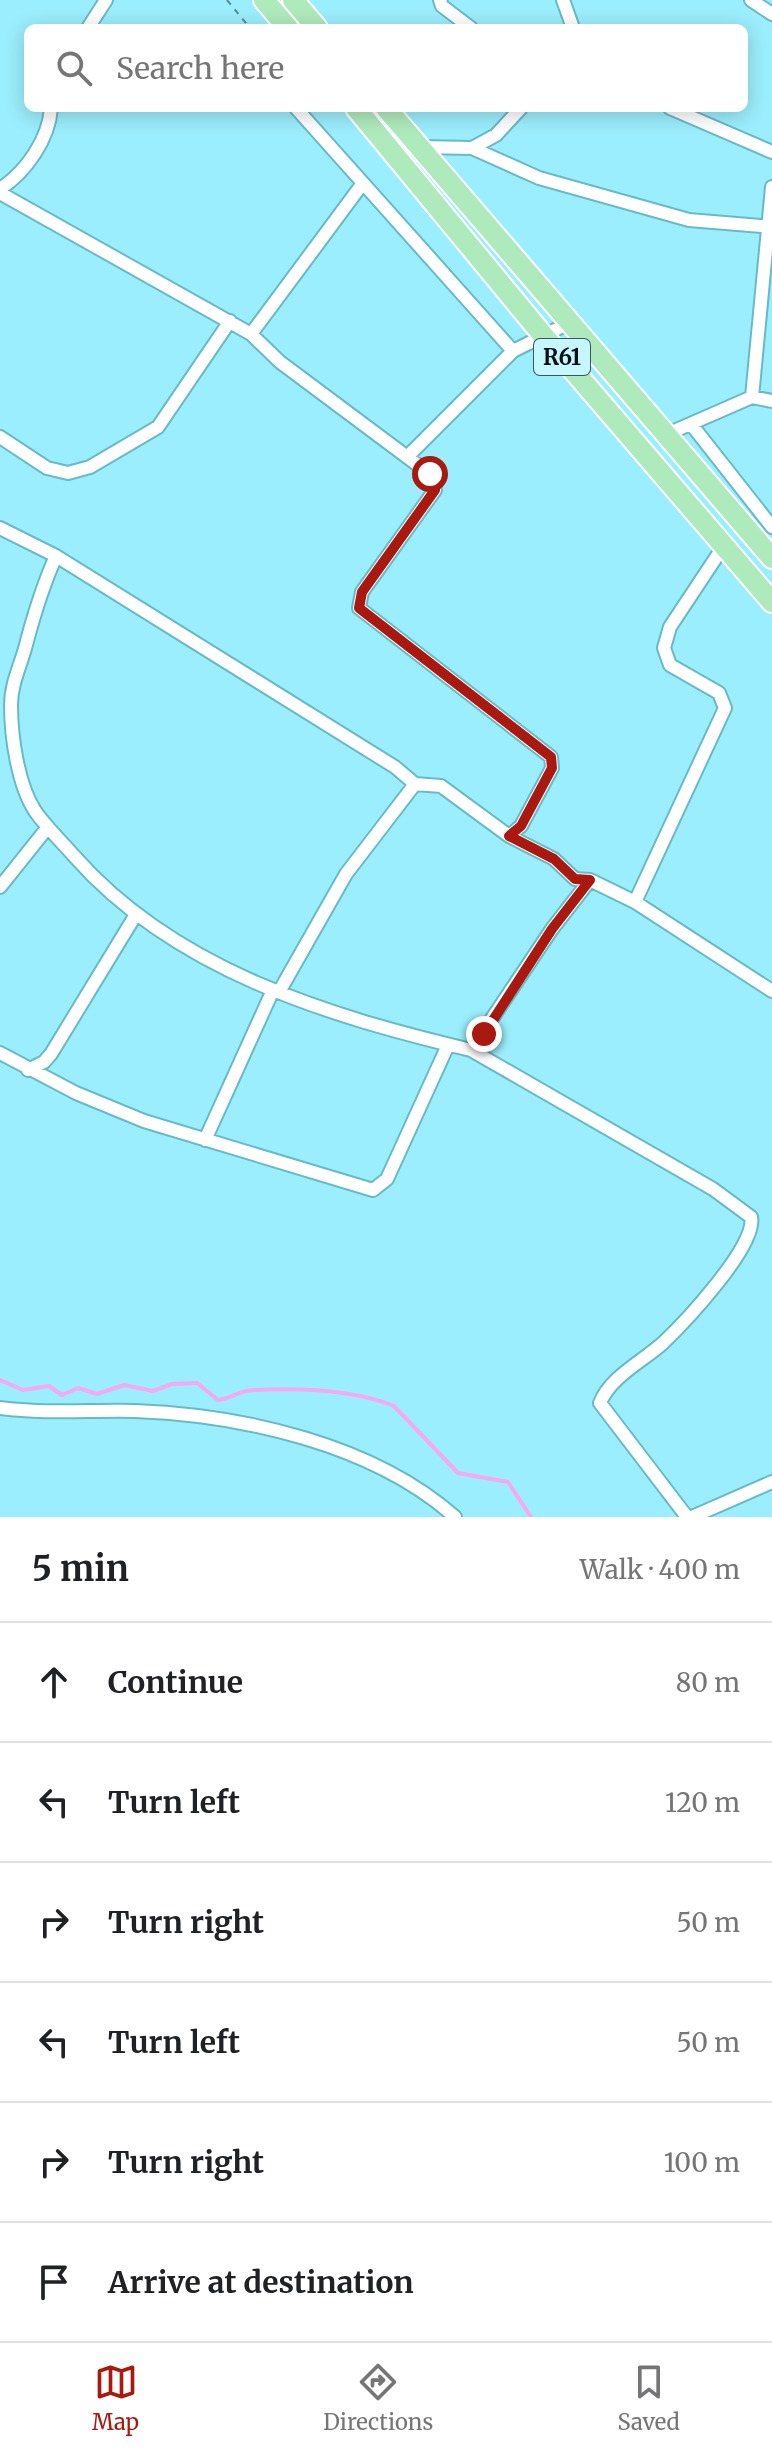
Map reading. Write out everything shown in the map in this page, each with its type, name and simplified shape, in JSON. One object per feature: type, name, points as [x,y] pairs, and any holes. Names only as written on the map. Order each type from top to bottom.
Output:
[{"type":"main road","points":[[264,0],[285,24]]},
{"type":"main road","points":[[293,0],[314,24]]},
{"type":"main road","name":"R61","points":[[359,112],[542,334],[772,602]]},
{"type":"main road","name":"R61","points":[[389,112],[772,558]]},
{"type":"street","points":[[91,24],[106,0]]},
{"type":"street","points":[[440,0],[442,6],[466,24]]},
{"type":"street","points":[[563,0],[572,24]]},
{"type":"street","points":[[751,0],[772,14]]},
{"type":"street","points":[[51,112],[39,145],[24,168],[0,191],[251,334],[280,362],[434,477],[435,490],[362,592],[359,608],[551,757],[553,762],[546,780],[521,826],[509,836]]},
{"type":"street","points":[[300,112],[513,351]]},
{"type":"street","points":[[472,148],[496,135],[517,112]]},
{"type":"street","points":[[679,112],[772,152]]},
{"type":"street","points":[[420,147],[472,148],[539,178],[689,220],[770,227]]},
{"type":"street","points":[[251,334],[363,183]]},
{"type":"street","points":[[752,397],[766,318],[772,187]]},
{"type":"street","points":[[0,437],[47,468],[68,473],[90,467],[158,427],[230,321]]},
{"type":"street","points":[[407,457],[513,351],[571,322]]},
{"type":"street","points":[[665,435],[752,397],[772,401]]},
{"type":"street","points":[[691,424],[772,527]]},
{"type":"street","points":[[0,528],[56,556],[395,767],[415,784],[441,786],[509,836],[554,859],[575,879],[590,880],[635,902],[772,991]]},
{"type":"street","points":[[635,902],[725,708],[719,693],[670,665],[664,648],[670,627],[723,547]]},
{"type":"street","points":[[56,556],[33,611],[11,707],[25,789],[48,827],[117,902],[181,947],[276,991],[471,1050],[713,1189],[751,1217],[748,1234],[705,1297],[663,1342],[609,1388],[600,1403],[689,1517],[772,1482]]},
{"type":"street","points":[[205,1140],[276,991],[346,874],[415,784]]},
{"type":"street","points":[[0,887],[48,827]]},
{"type":"street","points":[[471,1050],[552,929],[590,880]]},
{"type":"street","points":[[28,1070],[44,1062],[51,1054],[135,916]]},
{"type":"street","points":[[0,1053],[28,1070],[144,1121],[353,1186],[380,1188],[387,1179],[448,1045]]},
{"type":"street","points":[[0,1408],[31,1412],[136,1411],[281,1431],[360,1457],[455,1517]]},
{"type":"path","points":[[227,0],[247,24]]},
{"type":"waterway","points":[[0,1380],[23,1390],[49,1386],[62,1395],[78,1388],[97,1394],[124,1385],[153,1391],[172,1384],[197,1383],[218,1400],[249,1390],[288,1389],[342,1393],[378,1400],[394,1406],[458,1473],[508,1482],[531,1517]]},
{"type":"route","points":[[430,474],[436,482],[435,490],[362,592],[359,608],[551,757],[552,768],[521,826],[509,836],[554,859],[575,879],[590,880],[552,929],[484,1034]]}]
